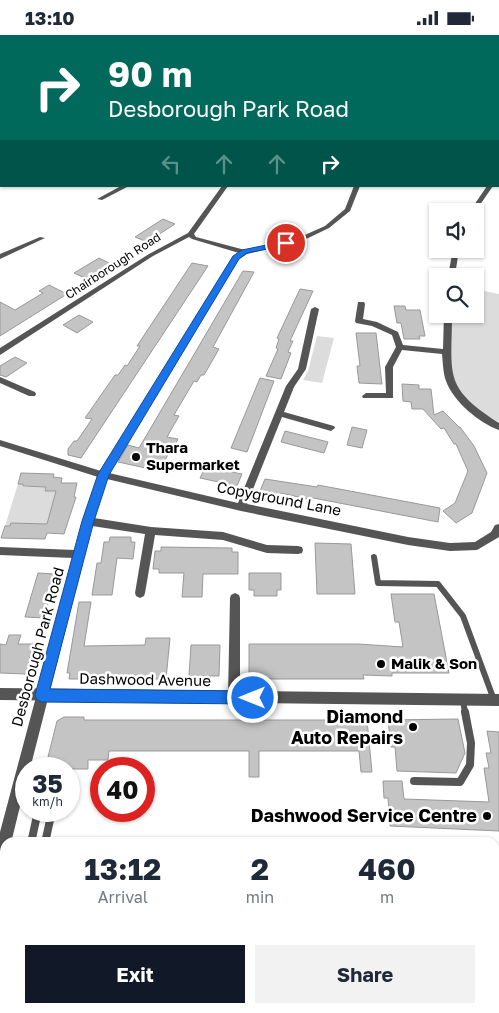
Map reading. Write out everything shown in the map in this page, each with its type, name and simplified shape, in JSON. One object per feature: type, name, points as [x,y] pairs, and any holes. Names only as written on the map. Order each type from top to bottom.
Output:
[{"type":"street","points":[[100,199],[124,187]]},
{"type":"street","name":"Chairborough Road","points":[[0,352],[151,255],[190,233],[195,229],[224,187]]},
{"type":"street","points":[[190,233],[194,238],[245,251],[300,240],[327,227],[348,210],[357,187]]},
{"type":"street","points":[[478,203],[489,187]]},
{"type":"street","points":[[0,257],[42,238]]},
{"type":"street","name":"Desborough Park Road","points":[[29,757],[42,695],[88,521],[104,474],[236,258],[245,251]]},
{"type":"street","points":[[361,304],[359,321],[374,324],[395,335],[400,347]]},
{"type":"street","points":[[241,507],[290,386],[302,369],[315,309]]},
{"type":"street","points":[[448,323],[446,351],[450,385],[459,400],[476,414],[499,427]]},
{"type":"street","points":[[400,347],[446,351]]},
{"type":"street","points":[[366,396],[390,396],[389,367],[400,347]]},
{"type":"street","points":[[0,380],[32,394]]},
{"type":"street","points":[[280,414],[330,428]]},
{"type":"street","name":"Copyground Lane","points":[[0,443],[116,479],[408,541],[450,547],[477,546],[498,533]]},
{"type":"street","points":[[88,521],[151,531],[223,537],[267,549],[298,550]]},
{"type":"street","points":[[140,593],[151,531]]},
{"type":"street","points":[[0,551],[80,554]]},
{"type":"street","points":[[234,697],[235,598]]},
{"type":"street","name":"Dashwood Avenue","points":[[0,693],[497,700]]},
{"type":"street","name":"Desborough Park Road","points":[[7,837],[15,811]]},
{"type":"lane","points":[[374,557],[378,583],[438,584],[463,616],[497,700]]},
{"type":"lane","points":[[414,781],[460,782],[470,765],[471,743],[463,700]]},
{"type":"lane","points":[[32,837],[36,822]]},
{"type":"lane","points":[[46,837],[50,822]]},
{"type":"shaded area","points":[[484,291],[499,294],[499,422],[485,415],[461,395],[451,375],[448,323],[484,323]]},
{"type":"shaded area","points":[[317,336],[334,338],[322,383],[303,380],[308,371]]},
{"type":"shaded area","points":[[32,483],[35,487],[47,485],[46,491],[60,491],[51,524],[5,526],[18,484],[23,484],[23,487],[31,487]]},
{"type":"building","points":[[163,219],[175,224],[147,242],[135,237]]},
{"type":"building","points":[[99,258],[111,264],[87,279],[74,273]]},
{"type":"building","points":[[192,263],[208,266],[81,458],[68,455],[68,449],[74,441],[77,441],[92,419],[85,418],[115,375],[118,375],[125,365],[127,366],[140,346],[137,346]]},
{"type":"building","points":[[243,271],[254,272],[213,347],[219,349],[204,375],[201,375],[197,382],[194,381],[174,415],[179,416],[167,437],[178,439],[161,468],[156,467],[155,470],[118,462],[128,445],[139,448]]},
{"type":"building","points":[[49,285],[67,294],[0,336],[0,302],[15,310],[43,293],[39,291]]},
{"type":"building","points":[[300,289],[313,291],[290,341],[293,341],[288,352],[291,353],[281,379],[266,376],[278,349],[276,348],[279,339],[277,338]]},
{"type":"building","points":[[394,306],[405,306],[406,310],[420,310],[425,336],[419,336],[420,339],[404,339],[401,323],[397,323]]},
{"type":"building","points":[[79,315],[93,322],[77,333],[63,325]]},
{"type":"building","points":[[356,333],[376,333],[382,384],[359,383],[357,366],[360,366]]},
{"type":"building","points":[[15,357],[27,363],[6,377],[0,375],[0,366]]},
{"type":"building","points":[[260,378],[274,381],[247,452],[231,448]]},
{"type":"building","points":[[402,384],[419,385],[419,389],[431,389],[434,415],[443,411],[460,427],[474,446],[487,473],[472,513],[456,523],[443,511],[455,503],[468,471],[456,444],[454,444],[444,428],[441,429],[423,409],[412,409],[411,402],[403,401]]},
{"type":"building","points":[[352,427],[367,430],[362,448],[347,445]]},
{"type":"building","points":[[285,431],[328,442],[324,453],[281,442]]},
{"type":"building","points":[[206,466],[242,474],[237,486],[200,478]]},
{"type":"building","points":[[21,473],[54,474],[53,477],[62,478],[61,483],[77,483],[74,497],[76,497],[64,534],[47,533],[45,539],[1,538],[5,526],[10,526],[11,523],[47,524],[56,491],[45,491],[46,487],[18,484]]},
{"type":"building","points":[[265,479],[317,487],[318,485],[440,508],[438,522],[308,497],[307,499],[281,493],[280,496],[260,491]]},
{"type":"building","points":[[110,537],[131,537],[131,542],[135,542],[133,559],[117,558],[112,595],[92,595],[97,563],[101,563],[104,542],[109,542]]},
{"type":"building","points":[[315,543],[351,544],[355,594],[317,594]]},
{"type":"building","points":[[161,547],[232,548],[232,552],[238,552],[238,574],[203,574],[202,597],[182,597],[184,573],[159,573],[159,569],[153,569],[155,551],[161,551]]},
{"type":"building","points":[[38,573],[56,574],[44,618],[25,617]]},
{"type":"building","points":[[249,573],[281,573],[281,590],[277,590],[277,596],[254,596],[254,590],[249,590]]},
{"type":"building","points":[[391,594],[434,594],[449,673],[392,673],[392,676],[363,675],[364,679],[249,679],[249,644],[358,644],[403,647],[399,622],[395,622]]},
{"type":"building","points":[[79,602],[91,602],[84,646],[145,645],[146,638],[170,638],[166,679],[69,679],[70,673],[67,673]]},
{"type":"building","points":[[9,635],[21,635],[18,644],[33,644],[26,674],[0,673],[0,644],[6,645]]},
{"type":"building","points":[[191,645],[220,645],[219,676],[189,676]]},
{"type":"building","points":[[64,717],[84,717],[84,720],[367,720],[372,772],[361,772],[359,751],[259,751],[259,777],[249,777],[249,751],[109,751],[108,757],[90,757],[88,769],[80,769],[80,757],[48,757],[57,721]]},
{"type":"building","points":[[458,719],[465,753],[456,773],[397,771],[395,747],[391,747],[388,720]]},
{"type":"building","points":[[487,731],[499,732],[499,831],[390,826],[388,798],[384,798],[383,781],[402,781],[404,799],[489,802],[484,768],[489,768],[486,753],[491,753]]},
{"type":"place","name":"Thara Supermarket","points":[[136,457]]},
{"type":"place","name":"Malik & Son","points":[[381,664]]},
{"type":"place","name":"Diamond Auto Repairs","points":[[413,727]]},
{"type":"place","name":"Dashwood Service Centre","points":[[487,816]]},
{"type":"route","points":[[253,698],[42,695],[88,521],[104,474],[236,258],[245,251],[286,243]]}]
